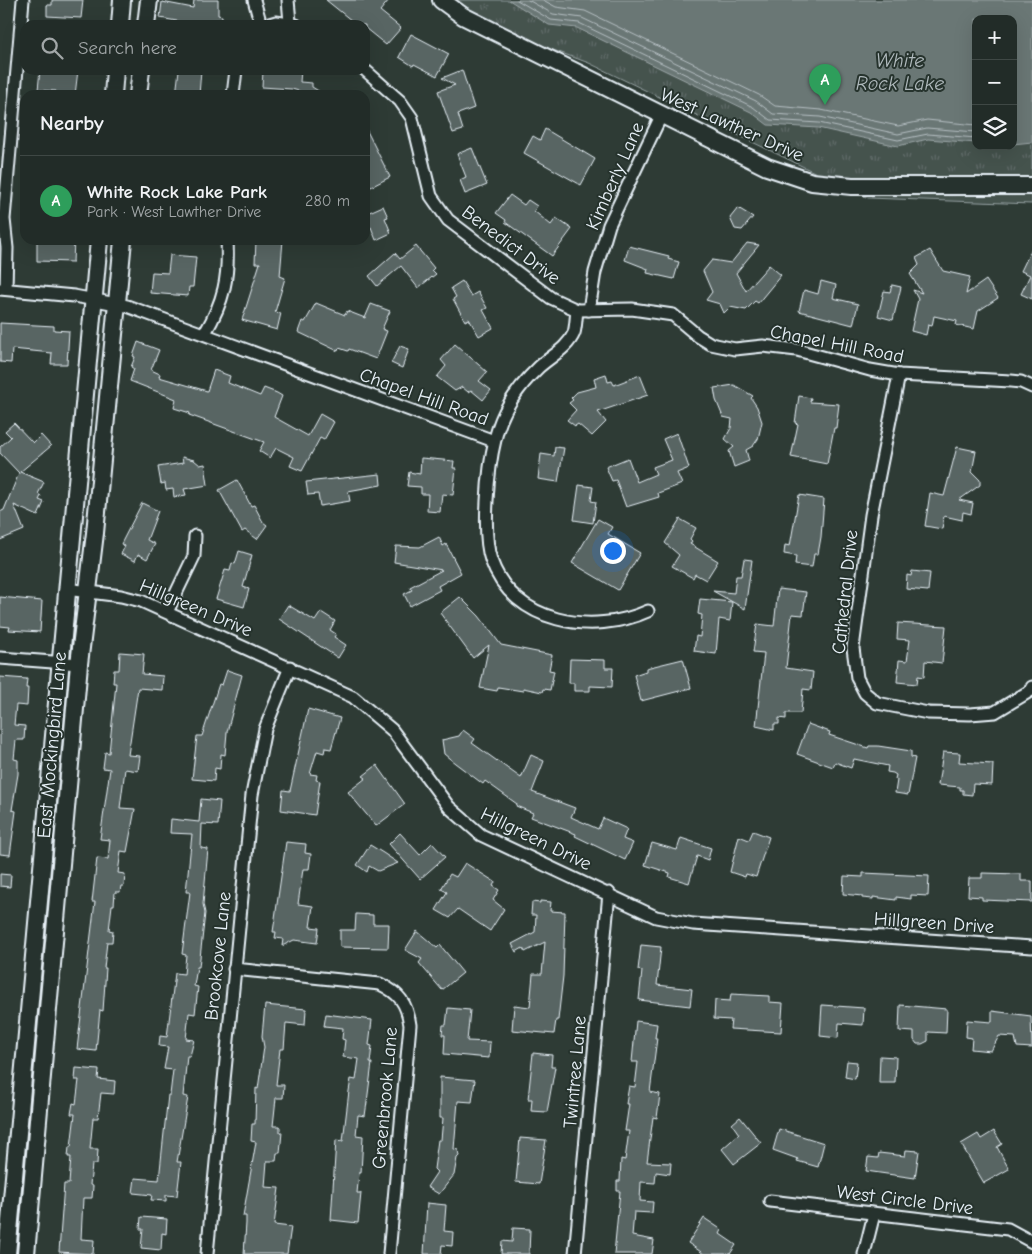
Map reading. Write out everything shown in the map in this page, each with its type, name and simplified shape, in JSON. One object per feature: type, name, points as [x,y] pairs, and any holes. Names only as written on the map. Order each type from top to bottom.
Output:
[{"type":"main road","points":[[120,20],[122,0]]},
{"type":"main road","points":[[147,20],[149,0]]},
{"type":"main road","name":"West Lawther Drive","points":[[442,0],[463,16],[661,116],[767,167],[812,182],[852,186],[1032,186]]},
{"type":"main road","points":[[113,90],[115,75]]},
{"type":"main road","points":[[139,90],[140,75]]},
{"type":"main road","name":"East Mockingbird Lane","points":[[7,1254],[99,245]]},
{"type":"main road","name":"East Mockingbird Lane","points":[[26,1254],[79,664],[122,245]]},
{"type":"main road","points":[[30,997],[49,999]]},
{"type":"street","points":[[22,20],[24,0]]},
{"type":"street","points":[[254,0],[260,20]]},
{"type":"street","points":[[288,0],[292,20]]},
{"type":"street","points":[[3,289],[7,248],[4,219],[20,44]]},
{"type":"street","name":"Benedict Drive","points":[[370,74],[400,101],[412,118],[431,196],[448,220],[551,298],[577,310]]},
{"type":"street","points":[[234,90],[235,75]]},
{"type":"street","name":"Kimberly Lane","points":[[589,310],[595,272],[609,225],[661,116]]},
{"type":"street","points":[[205,333],[218,310],[226,287],[227,245]]},
{"type":"street","name":"Chapel Hill Road","points":[[3,289],[116,303],[205,333],[494,441],[513,395],[540,367],[566,346],[574,332],[577,310],[632,309],[673,315],[712,344],[735,349],[762,346],[797,350],[870,370],[899,375],[1011,381],[1032,387]]},
{"type":"street","name":"Cathedral Drive","points":[[899,375],[866,551],[853,648],[857,678],[865,692],[877,703],[928,713],[970,714],[995,712],[1030,691],[1032,687]]},
{"type":"street","points":[[494,441],[485,526],[491,560],[502,581],[515,596],[532,609],[554,618],[582,625],[614,622],[632,618],[648,611]]},
{"type":"street","points":[[167,612],[194,556],[195,536]]},
{"type":"street","name":"Hillgreen Drive","points":[[66,589],[88,591],[141,601],[353,697],[366,706],[392,730],[449,807],[472,829],[656,917],[693,924],[1032,947]]},
{"type":"street","points":[[0,658],[79,664]]},
{"type":"street","name":"Brookcove Lane","points":[[208,1254],[234,969],[257,763],[265,729],[290,667]]},
{"type":"street","name":"Twintree Lane","points":[[575,1254],[609,894]]},
{"type":"street","name":"Greenbrook Lane","points":[[234,969],[380,984],[394,991],[406,1004],[410,1025],[389,1254]]},
{"type":"street","name":"West Circle Drive","points":[[770,1201],[1008,1229],[1032,1242]]},
{"type":"street","points":[[864,1254],[874,1214]]},
{"type":"green space","name":"White Rock Lake","points":[[455,0],[1032,0],[1032,204],[868,198],[589,63],[501,31]]},
{"type":"water","name":"White Rock Lake","points":[[509,0],[1032,0],[1032,142],[1017,144],[1017,15],[972,15],[972,143],[928,139],[898,146],[818,128],[768,125],[751,112],[577,28],[549,25]]},
{"type":"building","points":[[52,0],[83,0],[81,18],[47,16],[47,5],[52,5]]},
{"type":"building","points":[[194,0],[218,0],[218,15],[222,16],[222,20],[171,20],[160,18],[162,2],[193,8]]},
{"type":"building","points":[[326,0],[389,0],[380,11],[401,28],[386,45],[370,32],[370,20],[351,20]]},
{"type":"building","points":[[411,34],[449,54],[437,76],[414,64],[413,66],[399,57]]},
{"type":"building","points":[[462,70],[474,108],[458,114],[463,130],[453,133],[438,91],[455,85],[442,78]]},
{"type":"building","points":[[40,75],[77,75],[76,90],[38,90]]},
{"type":"building","points":[[178,75],[201,75],[199,90],[177,90]]},
{"type":"building","points":[[263,75],[301,75],[300,82],[312,83],[312,87],[317,90],[295,90],[262,87]]},
{"type":"building","points":[[545,129],[595,159],[581,185],[524,153],[533,136],[540,140]]},
{"type":"building","points":[[370,137],[390,177],[370,187]]},
{"type":"building","points":[[472,148],[487,185],[465,194],[460,180],[466,177],[457,154]]},
{"type":"building","points":[[510,195],[524,205],[528,200],[537,206],[534,211],[551,225],[556,218],[572,229],[552,256],[505,222],[506,220],[496,213]]},
{"type":"building","points":[[383,206],[388,217],[385,218],[391,233],[376,240],[370,227],[370,212]]},
{"type":"building","points":[[738,208],[753,217],[742,230],[735,229],[730,218]]},
{"type":"building","points":[[747,243],[759,245],[736,273],[746,291],[769,265],[781,275],[758,303],[755,301],[746,310],[730,307],[724,313],[720,304],[706,300],[712,292],[703,271],[712,260],[731,263]]},
{"type":"building","points":[[37,245],[74,245],[73,262],[37,261]]},
{"type":"building","points":[[256,245],[283,245],[280,276],[285,278],[275,312],[281,313],[277,330],[242,320],[260,263],[255,263]]},
{"type":"building","points":[[416,246],[434,268],[432,270],[436,274],[418,288],[401,266],[377,286],[369,276],[395,253],[400,259]]},
{"type":"building","points":[[629,246],[669,256],[668,259],[679,262],[674,279],[647,273],[648,269],[625,260]]},
{"type":"building","points":[[1032,248],[1032,299],[1021,294],[1030,275],[1021,271]]},
{"type":"building","points":[[930,250],[943,271],[970,277],[966,294],[986,280],[998,298],[978,311],[974,329],[956,325],[957,321],[934,316],[932,326],[928,325],[926,335],[911,331],[918,299],[913,290],[922,293],[910,274],[919,265],[916,258]]},
{"type":"building","points":[[170,255],[196,257],[193,287],[189,287],[188,296],[150,293],[152,272],[168,273]]},
{"type":"building","points":[[462,281],[471,296],[478,292],[487,308],[483,310],[493,328],[479,336],[469,319],[465,321],[453,299],[456,297],[451,288]]},
{"type":"building","points":[[821,281],[836,285],[833,298],[858,304],[853,325],[799,311],[804,290],[818,294]]},
{"type":"building","points":[[892,285],[901,287],[893,320],[878,316],[884,291],[890,292]]},
{"type":"building","points":[[316,303],[345,315],[347,311],[365,318],[371,304],[390,311],[382,329],[387,331],[376,359],[349,349],[348,351],[339,348],[338,351],[298,332],[302,321],[305,322]]},
{"type":"building","points":[[0,323],[54,326],[54,330],[69,331],[67,364],[51,364],[52,353],[12,349],[11,363],[0,362]]},
{"type":"building","points":[[138,342],[159,350],[151,370],[160,374],[159,377],[207,391],[214,370],[230,376],[228,383],[260,396],[264,388],[282,396],[274,417],[308,436],[320,414],[334,422],[324,440],[320,438],[302,471],[290,466],[294,457],[276,448],[270,458],[259,451],[264,442],[189,415],[190,413],[174,408],[176,399],[130,381],[134,369],[131,367],[135,357],[133,356]]},
{"type":"building","points":[[455,344],[487,372],[479,381],[491,390],[483,400],[471,390],[468,392],[462,387],[455,391],[437,377],[446,366],[441,360]]},
{"type":"building","points":[[400,346],[409,349],[402,368],[391,363]]},
{"type":"building","points":[[606,374],[608,382],[612,381],[614,385],[640,375],[648,395],[598,412],[606,422],[592,436],[578,424],[575,426],[567,420],[576,410],[569,403],[577,392],[596,387],[594,378]]},
{"type":"building","points":[[734,385],[753,396],[751,398],[757,407],[762,422],[758,439],[753,446],[746,450],[749,461],[734,467],[729,451],[734,447],[725,439],[731,428],[732,419],[723,417],[716,400],[714,388]]},
{"type":"building","points":[[799,396],[811,398],[810,402],[839,404],[836,428],[834,428],[827,464],[791,457],[798,424],[795,423]]},
{"type":"building","points":[[14,423],[33,443],[41,435],[51,446],[20,472],[44,482],[38,494],[41,496],[39,500],[44,502],[38,516],[14,505],[24,530],[0,540],[0,512],[4,510],[19,473],[0,453],[0,447],[11,437],[5,431]]},
{"type":"building","points":[[677,433],[689,468],[677,473],[682,484],[658,493],[659,497],[626,507],[616,480],[612,481],[606,467],[628,458],[637,482],[656,474],[653,467],[672,460],[663,439]]},
{"type":"building","points":[[555,447],[564,448],[558,482],[538,479],[541,454],[554,456]]},
{"type":"building","points":[[957,447],[976,451],[972,472],[980,480],[980,485],[959,500],[973,503],[971,514],[963,512],[962,520],[944,516],[942,529],[925,526],[930,493],[944,496]]},
{"type":"building","points":[[182,457],[194,460],[200,465],[205,464],[208,485],[184,489],[186,495],[174,497],[173,489],[166,490],[165,483],[161,484],[158,467],[183,463]]},
{"type":"building","points":[[421,458],[454,461],[453,468],[456,468],[453,495],[442,494],[440,512],[427,511],[428,494],[421,494],[421,487],[407,486],[409,472],[420,474]]},
{"type":"building","points":[[380,474],[381,485],[348,491],[350,501],[320,506],[318,494],[308,495],[306,482]]},
{"type":"building","points":[[237,480],[251,506],[254,505],[263,522],[267,525],[257,539],[245,530],[242,532],[219,490]]},
{"type":"building","points":[[579,485],[593,487],[591,501],[596,502],[593,523],[574,520]]},
{"type":"building","points":[[799,495],[824,499],[818,554],[814,554],[812,567],[795,565],[796,556],[784,554],[785,545],[790,546]]},
{"type":"building","points":[[142,503],[158,511],[147,540],[155,544],[147,559],[138,554],[135,561],[121,554],[125,546],[121,544]]},
{"type":"building","points":[[598,519],[612,527],[608,534],[640,553],[618,590],[572,563]]},
{"type":"building","points":[[680,519],[696,528],[690,539],[692,541],[690,544],[718,561],[706,580],[695,574],[693,578],[672,566],[679,555],[665,543]]},
{"type":"building","points":[[439,537],[443,546],[446,544],[461,573],[438,586],[440,590],[410,606],[404,594],[412,590],[410,587],[442,570],[394,562],[396,546],[420,547]]},
{"type":"building","points":[[239,551],[252,555],[243,587],[249,589],[244,607],[216,599],[225,570],[230,571],[232,563],[235,564]]},
{"type":"building","points":[[744,559],[752,560],[745,609],[713,591],[734,593],[736,576],[741,576]]},
{"type":"building","points":[[912,571],[930,573],[928,591],[906,589],[907,575],[911,576]]},
{"type":"building","points":[[778,589],[806,592],[803,615],[792,614],[786,668],[813,672],[811,690],[803,689],[801,713],[786,713],[786,719],[779,718],[779,724],[774,724],[774,730],[756,726],[764,653],[753,652],[757,624],[774,626]]},
{"type":"building","points":[[0,597],[42,601],[40,632],[9,630],[10,627],[0,626]]},
{"type":"building","points":[[460,597],[479,616],[501,645],[552,655],[549,670],[554,671],[550,690],[543,689],[542,692],[523,688],[523,691],[498,687],[497,691],[480,688],[489,645],[473,658],[440,613]]},
{"type":"building","points":[[700,599],[732,602],[730,621],[719,619],[716,654],[694,651],[696,636],[700,637],[702,615],[698,614]]},
{"type":"building","points":[[288,605],[315,621],[321,612],[335,621],[330,630],[336,634],[334,637],[346,645],[338,658],[279,619]]},
{"type":"building","points":[[898,623],[946,626],[942,663],[925,661],[924,677],[918,676],[917,684],[897,682],[899,660],[907,661],[910,640],[897,639]]},
{"type":"building","points":[[120,652],[144,654],[142,674],[163,676],[162,690],[138,688],[128,755],[140,756],[138,771],[125,769],[120,808],[135,809],[127,852],[121,851],[118,873],[125,874],[124,886],[121,886],[120,892],[115,892],[114,905],[112,905],[109,930],[113,931],[112,942],[107,942],[103,1011],[100,1010],[96,1051],[77,1049],[95,902],[92,902],[97,858],[108,859],[110,840],[100,839],[110,769],[103,768],[105,752],[109,753],[116,683],[113,683],[114,670],[119,670]]},
{"type":"building","points":[[570,659],[605,660],[605,668],[613,668],[612,687],[590,686],[590,691],[574,691],[574,683],[569,683]]},
{"type":"building","points":[[683,659],[691,688],[641,701],[634,675],[646,671],[646,668]]},
{"type":"building","points":[[227,670],[242,675],[227,732],[225,755],[221,754],[220,769],[215,768],[214,781],[192,779],[197,736],[202,736],[219,684],[222,685]]},
{"type":"building","points":[[0,677],[27,679],[26,688],[28,688],[27,706],[16,705],[14,725],[25,726],[24,740],[16,740],[14,759],[18,760],[18,774],[12,810],[16,811],[10,855],[0,854]]},
{"type":"building","points":[[308,709],[340,718],[331,749],[325,748],[324,753],[317,751],[310,774],[317,775],[316,780],[320,781],[315,815],[281,810],[283,790],[290,791]]},
{"type":"building","points":[[808,724],[830,732],[829,735],[868,748],[869,746],[878,746],[911,751],[911,757],[915,758],[908,795],[895,793],[896,775],[887,772],[888,766],[854,759],[851,768],[835,762],[833,767],[797,754]]},
{"type":"building","points":[[463,730],[475,739],[472,743],[521,778],[531,755],[544,761],[532,792],[575,808],[571,817],[598,829],[603,818],[627,829],[623,839],[633,843],[625,860],[575,836],[576,834],[531,817],[533,813],[516,806],[517,804],[485,781],[483,784],[455,763],[444,754],[442,740],[459,736]]},
{"type":"building","points":[[943,752],[960,753],[959,762],[993,764],[992,785],[973,784],[972,795],[963,794],[963,790],[960,790],[960,787],[938,785]]},
{"type":"building","points":[[377,765],[405,804],[376,826],[348,792],[366,778],[363,776]]},
{"type":"building","points":[[201,799],[220,801],[218,825],[202,824],[201,848],[208,849],[203,904],[205,913],[199,967],[197,967],[194,986],[198,987],[195,1014],[189,1013],[186,1039],[194,1040],[190,1056],[187,1056],[183,1096],[188,1097],[177,1162],[181,1162],[177,1196],[166,1195],[166,1201],[151,1200],[152,1195],[133,1193],[135,1178],[159,1180],[168,1095],[170,1095],[173,1070],[164,1069],[168,1047],[159,1046],[160,1036],[167,1037],[175,973],[184,974],[186,955],[182,954],[190,892],[186,892],[192,834],[170,833],[171,819],[199,822]]},
{"type":"building","points":[[753,831],[769,837],[756,877],[746,874],[745,877],[730,872],[739,836],[749,840]]},
{"type":"building","points":[[400,833],[420,855],[432,843],[445,857],[420,879],[389,844]]},
{"type":"building","points":[[681,838],[711,848],[708,860],[697,856],[689,883],[669,877],[670,873],[645,865],[652,843],[677,850]]},
{"type":"building","points":[[286,842],[306,844],[305,853],[311,854],[309,869],[303,869],[298,904],[313,906],[310,927],[319,928],[317,943],[294,940],[282,946],[283,939],[275,938],[276,932],[273,932]]},
{"type":"building","points":[[370,845],[398,863],[378,871],[369,866],[367,872],[357,865]]},
{"type":"building","points":[[465,863],[495,882],[493,886],[499,890],[493,900],[504,909],[490,931],[458,909],[450,918],[436,910],[447,892],[441,889],[450,874],[456,877]]},
{"type":"building","points":[[863,873],[929,876],[928,896],[911,895],[911,899],[896,897],[896,900],[873,897],[873,899],[862,898],[862,896],[843,894],[844,876],[863,877]]},
{"type":"building","points":[[982,873],[1021,874],[1021,881],[1032,881],[1032,902],[982,900],[982,897],[968,896],[969,878],[982,878]]},
{"type":"building","points":[[0,874],[11,875],[10,887],[0,886]]},
{"type":"building","points":[[540,901],[551,902],[550,911],[565,912],[563,976],[558,1020],[556,1020],[554,1034],[512,1030],[514,1005],[530,1007],[533,974],[542,974],[545,942],[525,952],[523,948],[516,952],[512,944],[535,932],[536,915],[531,915],[532,902],[540,903]]},
{"type":"building","points":[[356,914],[373,915],[373,924],[389,924],[388,948],[340,947],[340,930],[355,930]]},
{"type":"building","points":[[417,931],[437,948],[440,945],[463,973],[442,990],[419,963],[422,959],[405,950]]},
{"type":"building","points":[[641,945],[661,947],[657,985],[692,989],[690,1006],[639,1000],[642,971],[638,970]]},
{"type":"building","points":[[731,994],[769,996],[769,1002],[783,1003],[781,1032],[730,1029],[731,1020],[714,1019],[715,1000],[730,1001]]},
{"type":"building","points":[[265,1005],[306,1009],[305,1025],[286,1023],[284,1049],[280,1049],[276,1085],[284,1085],[283,1098],[276,1098],[273,1126],[280,1126],[280,1132],[282,1132],[280,1153],[277,1153],[276,1161],[267,1161],[265,1187],[279,1188],[274,1225],[291,1227],[287,1254],[244,1254],[246,1216],[243,1216],[256,1142],[251,1141],[252,1124],[255,1124],[256,1088],[258,1089],[264,1047],[262,1036]]},
{"type":"building","points":[[822,1005],[864,1008],[863,1025],[839,1023],[838,1038],[820,1036]]},
{"type":"building","points":[[900,1005],[947,1009],[946,1033],[928,1032],[928,1041],[917,1044],[914,1040],[914,1032],[899,1031]]},
{"type":"building","points":[[448,1008],[470,1010],[467,1041],[490,1042],[489,1058],[444,1054],[445,1035],[442,1035],[443,1025],[446,1025]]},
{"type":"building","points":[[992,1011],[1031,1016],[1032,1048],[1017,1047],[1015,1037],[999,1036],[991,1051],[971,1049],[972,1038],[966,1037],[967,1020],[992,1022]]},
{"type":"building","points":[[326,1014],[372,1020],[369,1045],[372,1046],[370,1063],[372,1063],[367,1102],[365,1116],[358,1115],[356,1135],[363,1136],[361,1173],[359,1173],[357,1193],[361,1193],[358,1223],[331,1220],[336,1140],[343,1141],[351,1079],[356,1080],[359,1059],[343,1057],[345,1040],[342,1039],[343,1028],[324,1026]]},
{"type":"building","points":[[636,1021],[657,1024],[650,1092],[660,1094],[657,1118],[653,1117],[647,1162],[671,1163],[670,1174],[656,1172],[655,1183],[641,1182],[640,1201],[653,1202],[652,1213],[634,1212],[632,1236],[654,1240],[652,1254],[614,1254],[620,1191],[617,1191],[617,1181],[620,1181],[621,1159],[625,1160],[629,1131],[625,1131],[629,1104],[626,1104],[629,1086],[635,1087],[638,1062],[632,1062]]},
{"type":"building","points":[[533,1053],[552,1055],[551,1067],[555,1067],[547,1112],[531,1111],[532,1099],[528,1099]]},
{"type":"building","points":[[880,1056],[896,1057],[895,1083],[879,1083]]},
{"type":"building","points":[[847,1061],[857,1062],[855,1079],[845,1077]]},
{"type":"building","points":[[76,1068],[99,1070],[98,1079],[115,1081],[114,1094],[101,1093],[98,1118],[93,1118],[90,1149],[98,1149],[97,1164],[92,1164],[90,1185],[93,1186],[92,1198],[83,1198],[81,1239],[94,1240],[93,1254],[59,1252],[64,1184],[69,1184],[71,1157],[68,1157],[75,1114],[71,1114],[73,1103],[76,1104],[79,1080],[75,1080]]},
{"type":"building","points":[[440,1077],[475,1080],[472,1102],[458,1101],[454,1149],[458,1150],[459,1156],[454,1175],[439,1194],[427,1187],[437,1172],[434,1169],[438,1140],[441,1140],[443,1118],[440,1118]]},
{"type":"building","points":[[740,1117],[761,1143],[734,1164],[722,1149],[739,1134],[732,1124]]},
{"type":"building","points":[[779,1129],[824,1143],[818,1167],[797,1161],[798,1159],[773,1150]]},
{"type":"building","points":[[994,1131],[1002,1144],[997,1147],[1009,1169],[984,1183],[961,1144],[978,1134],[981,1139]]},
{"type":"building","points":[[520,1138],[546,1140],[539,1184],[516,1182]]},
{"type":"building","points":[[906,1150],[919,1151],[915,1178],[866,1171],[868,1157],[878,1158],[879,1153],[905,1156]]},
{"type":"building","points":[[427,1203],[446,1205],[444,1231],[453,1232],[452,1246],[442,1245],[441,1254],[424,1254]]},
{"type":"building","points":[[141,1217],[167,1219],[166,1234],[162,1233],[161,1250],[141,1248],[143,1229],[140,1229]]},
{"type":"building","points":[[704,1218],[722,1230],[720,1234],[736,1245],[730,1254],[704,1254],[688,1243]]},
{"type":"building","points":[[513,1228],[530,1229],[529,1254],[501,1254],[502,1241],[512,1242]]},
{"type":"place","name":"White Rock Lake Park","points":[[825,105]]}]
